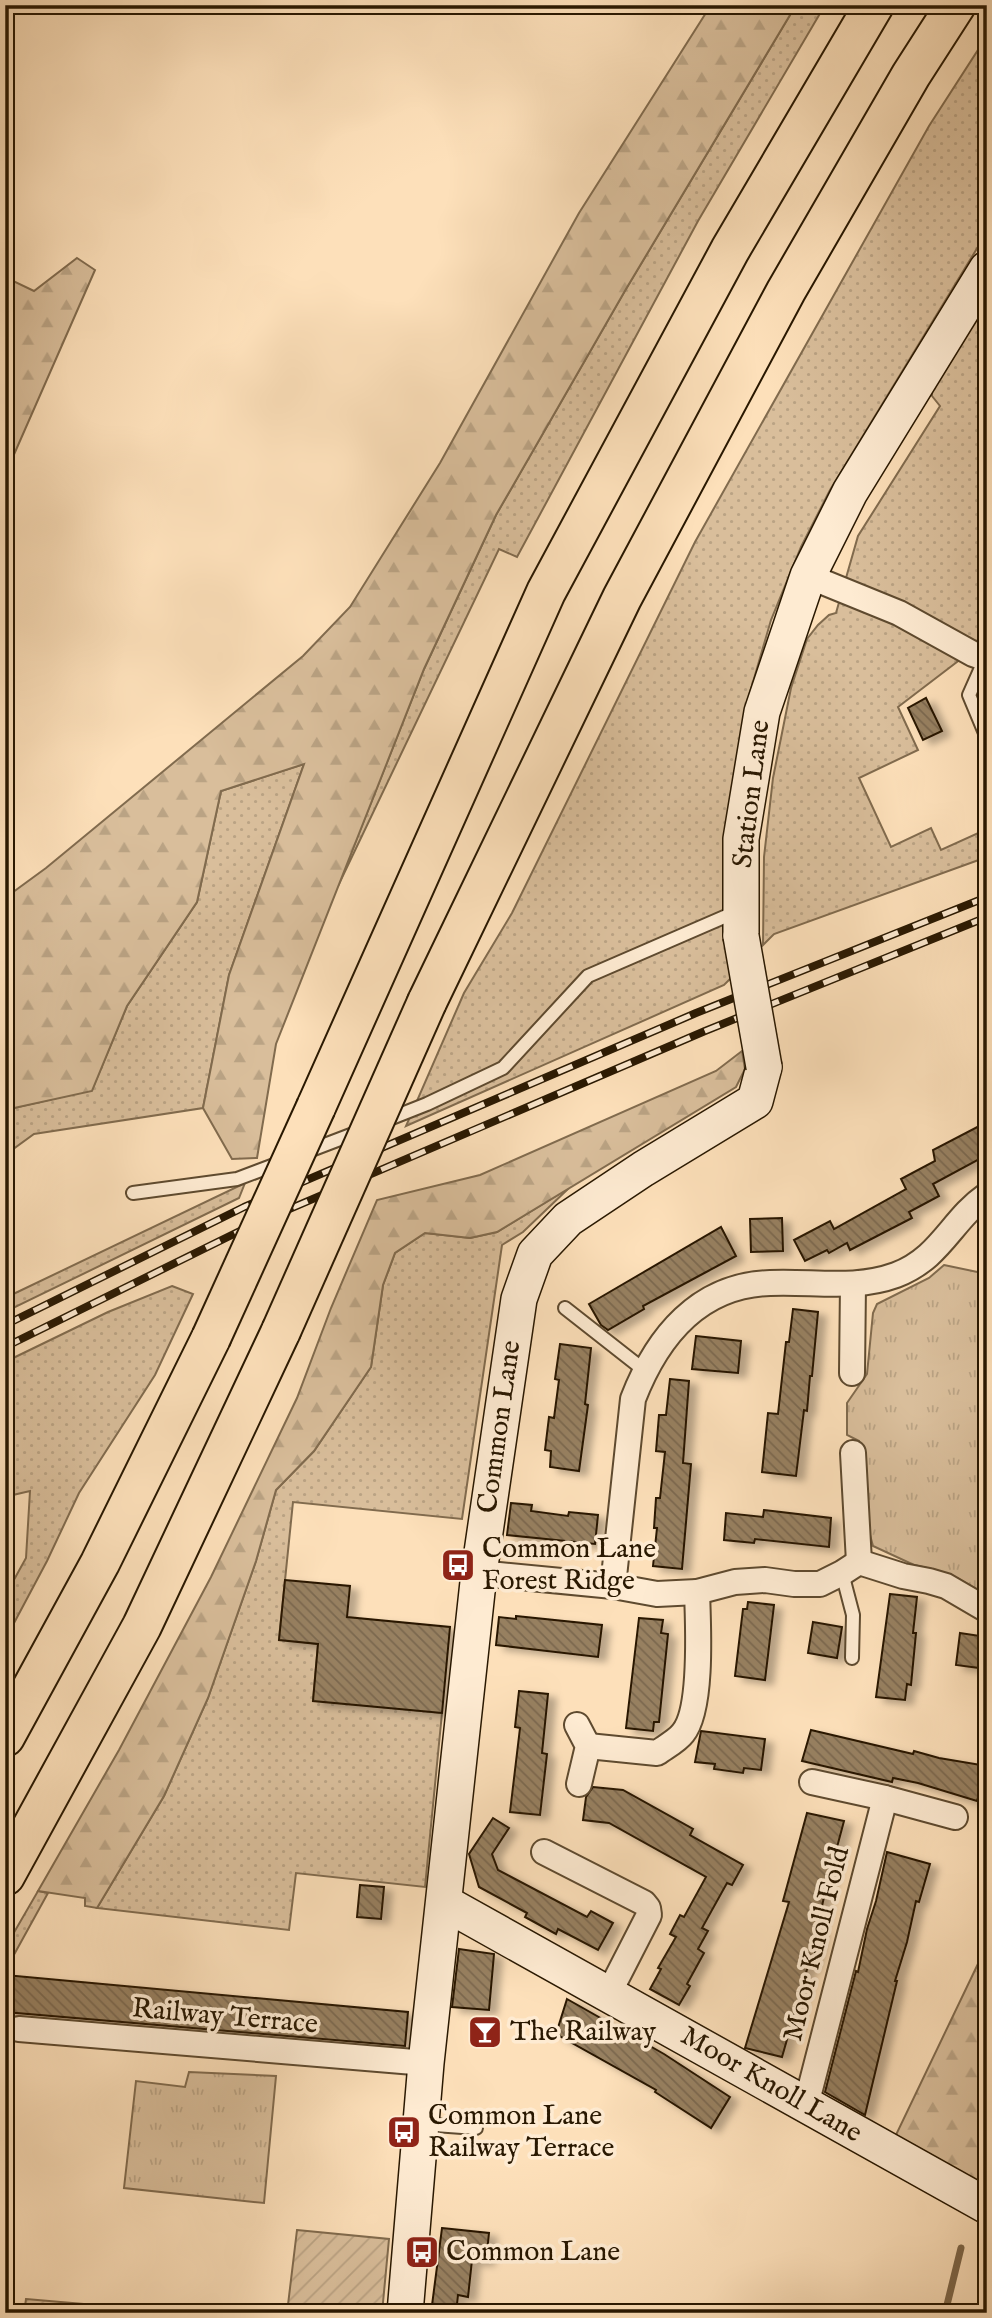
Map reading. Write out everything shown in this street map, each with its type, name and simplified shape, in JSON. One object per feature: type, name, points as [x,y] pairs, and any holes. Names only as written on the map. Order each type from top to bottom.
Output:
[{"type":"highway","points":[[5,1737],[100,1563],[211,1338],[546,592],[730,250],[874,5]]},
{"type":"highway","points":[[5,1876],[142,1626],[281,1331],[466,917],[628,585],[786,291],[911,75],[956,5]]},
{"type":"street","name":"Station Lane","points":[[535,1254],[568,1219],[643,1169],[755,1101],[764,1068],[741,923],[741,839],[762,712],[808,576],[850,492],[987,269]]},
{"type":"street","points":[[808,576],[899,613],[986,659]]},
{"type":"street","points":[[613,1586],[633,1398],[644,1370],[682,1319],[708,1299],[738,1286],[769,1283],[873,1283],[918,1264],[933,1252],[964,1216],[987,1195]]},
{"type":"street","name":"Common Lane","points":[[405,2313],[426,2063],[479,1573],[519,1299],[535,1254]]},
{"type":"street","points":[[852,1373],[853,1284]]},
{"type":"street","points":[[850,1568],[853,1453]]},
{"type":"street","points":[[479,1573],[613,1586],[657,1594],[697,1592],[735,1582],[765,1580],[820,1584],[850,1568],[946,1586],[987,1610]]},
{"type":"street","points":[[579,1784],[582,1736],[657,1753],[684,1733],[697,1683],[697,1592]]},
{"type":"street","points":[[812,1783],[885,1798],[955,1817]]},
{"type":"street","name":"Moor Knoll Fold","points":[[806,2105],[885,1798]]},
{"type":"street","points":[[544,1852],[644,1903],[648,1908],[649,1914],[608,1993]]},
{"type":"street","name":"Moor Knoll Lane","points":[[445,1903],[987,2206]]},
{"type":"street","name":"Railway Terrace","points":[[19,2029],[426,2063]]},
{"type":"lane","points":[[986,659],[969,695],[987,738]]},
{"type":"lane","points":[[133,1193],[237,1179],[427,1104],[503,1068],[588,976],[741,923]]},
{"type":"lane","points":[[565,1308],[644,1370]]},
{"type":"lane","points":[[850,1568],[852,1658]]},
{"type":"lane","points":[[421,2124],[476,2128]]},
{"type":"green space","points":[[711,5],[796,5],[626,289],[496,515],[424,669],[276,1044],[257,1158],[232,1159],[203,1108],[229,975],[304,764],[221,791],[197,902],[127,1006],[92,1091],[5,1110],[5,898],[46,868],[303,656],[350,607],[440,463],[579,213]]},
{"type":"green space","points":[[796,5],[825,5],[698,221],[517,557],[499,549],[338,886],[424,669],[496,515],[626,289]]},
{"type":"green space","points":[[987,36],[987,232],[830,490],[801,547],[771,620],[749,696],[734,975],[724,985],[406,1126],[464,993],[512,913],[695,542],[929,126]]},
{"type":"green space","points":[[77,258],[95,270],[5,475],[5,277],[34,291]]},
{"type":"green space","points":[[987,302],[987,585],[984,587],[987,639],[898,707],[918,750],[859,778],[891,847],[931,828],[941,850],[987,829],[987,857],[774,934],[763,945],[764,857],[773,778],[791,688],[807,639],[829,615],[836,613],[858,536],[940,406],[932,396],[932,391]]},
{"type":"green space","points":[[304,764],[229,975],[203,1108],[34,1134],[5,1155],[5,1110],[92,1090],[127,1006],[197,902],[221,791]]},
{"type":"green space","points":[[742,1051],[745,1069],[736,1087],[497,1232],[470,1238],[425,1233],[395,1253],[383,1285],[371,1367],[314,1451],[276,1490],[256,1561],[208,1698],[164,1796],[97,1908],[85,1906],[85,1898],[38,1891],[119,1750],[211,1577],[297,1398],[331,1308],[377,1200],[480,1175],[716,1071]]},
{"type":"green space","points":[[245,1183],[239,1198],[5,1312],[5,1298]]},
{"type":"green space","points":[[569,1188],[523,1232],[502,1245],[462,1519],[293,1502],[279,1639],[318,1644],[313,1700],[442,1713],[425,1887],[296,1873],[289,1930],[97,1908],[164,1796],[208,1698],[256,1561],[276,1490],[314,1451],[371,1367],[383,1285],[395,1253],[425,1233],[470,1238],[497,1232]]},
{"type":"green space","points":[[944,1265],[987,1274],[987,1595],[957,1578],[914,1565],[873,1546],[864,1513],[859,1441],[847,1435],[847,1403],[867,1374],[873,1313],[877,1304],[929,1278]]},
{"type":"green space","points":[[172,1286],[193,1294],[155,1375],[79,1493],[5,1640],[5,1596],[26,1558],[30,1491],[13,1495],[5,1503],[5,1362],[108,1312]]},
{"type":"green space","points":[[38,1891],[48,1893],[5,1971],[5,1948]]},
{"type":"green space","points":[[987,1945],[987,2190],[894,2139]]},
{"type":"green space","points":[[189,2072],[276,2076],[264,2203],[124,2188],[136,2081],[185,2087]]},
{"type":"green space","points":[[297,2230],[389,2239],[382,2313],[287,2313]]},
{"type":"green space","points":[[26,2299],[188,2313],[24,2313]]},
{"type":"building","points":[[926,698],[942,731],[923,740],[908,708]]},
{"type":"building","points":[[987,1122],[987,1155],[933,1184],[939,1196],[909,1212],[912,1218],[850,1250],[847,1243],[829,1253],[827,1250],[805,1261],[794,1240],[830,1221],[834,1229],[906,1189],[901,1179],[935,1161],[933,1150]]},
{"type":"building","points":[[782,1218],[783,1251],[751,1252],[750,1219]]},
{"type":"building","points":[[721,1227],[736,1256],[643,1306],[644,1309],[608,1330],[601,1325],[589,1304]]},
{"type":"building","points":[[793,1309],[818,1312],[812,1376],[807,1411],[804,1410],[796,1476],[762,1472],[768,1413],[778,1414],[786,1342],[789,1342]]},
{"type":"building","points":[[696,1336],[741,1341],[738,1373],[692,1369]]},
{"type":"building","points":[[560,1344],[591,1348],[585,1404],[588,1405],[579,1471],[550,1467],[551,1451],[545,1450],[549,1417],[554,1418],[559,1380],[555,1379]]},
{"type":"building","points":[[670,1379],[689,1381],[683,1463],[691,1464],[682,1569],[653,1566],[657,1528],[654,1528],[656,1498],[660,1498],[665,1452],[656,1451],[659,1415],[666,1415]]},
{"type":"building","points":[[511,1503],[532,1505],[531,1511],[568,1516],[569,1512],[598,1515],[595,1544],[507,1535]]},
{"type":"building","points":[[764,1510],[831,1518],[829,1547],[755,1539],[754,1543],[724,1540],[726,1513],[763,1517]]},
{"type":"building","points":[[285,1580],[350,1586],[347,1617],[450,1627],[442,1713],[313,1701],[318,1644],[279,1640]]},
{"type":"building","points":[[890,1594],[917,1597],[911,1685],[907,1684],[905,1700],[876,1697]]},
{"type":"building","points":[[748,1602],[774,1605],[765,1680],[735,1676],[743,1609],[747,1609]]},
{"type":"building","points":[[516,1616],[602,1625],[598,1657],[496,1645],[499,1617],[516,1619]]},
{"type":"building","points":[[639,1618],[663,1620],[661,1633],[668,1634],[659,1722],[654,1722],[653,1731],[626,1728]]},
{"type":"building","points":[[813,1622],[842,1627],[837,1658],[808,1653]]},
{"type":"building","points":[[960,1633],[987,1637],[987,1669],[956,1665]]},
{"type":"building","points":[[519,1691],[548,1694],[542,1753],[547,1754],[540,1815],[510,1812],[520,1728],[515,1727]]},
{"type":"building","points":[[811,1730],[913,1754],[914,1751],[987,1766],[977,1801],[918,1783],[893,1778],[892,1782],[802,1761]]},
{"type":"building","points":[[701,1731],[765,1739],[761,1770],[744,1768],[743,1773],[714,1769],[715,1764],[695,1762]]},
{"type":"building","points":[[593,1787],[623,1790],[693,1829],[690,1835],[743,1865],[732,1885],[727,1883],[702,1928],[708,1931],[698,1949],[704,1953],[679,2005],[650,1989],[661,1969],[658,1968],[676,1937],[670,1934],[680,1915],[684,1917],[706,1877],[609,1823],[583,1820],[586,1797]]},
{"type":"building","points":[[807,1813],[844,1821],[825,1892],[816,1949],[811,1967],[808,1966],[782,2057],[745,2048],[789,1902],[783,1901]]},
{"type":"building","points":[[493,1818],[509,1828],[492,1854],[498,1870],[587,1917],[591,1911],[613,1923],[598,1950],[558,1929],[556,1934],[525,1917],[527,1913],[479,1887],[469,1854]]},
{"type":"building","points":[[887,1852],[930,1864],[919,1902],[916,1901],[895,1981],[865,2115],[825,2092]]},
{"type":"building","points":[[360,1885],[384,1887],[381,1919],[357,1917]]},
{"type":"building","points":[[459,1949],[494,1954],[489,2010],[452,2007]]},
{"type":"building","points":[[5,1975],[408,2012],[405,2046],[5,2012]]},
{"type":"building","points":[[567,1999],[664,2054],[730,2097],[711,2128],[655,2092],[656,2090],[556,2034]]},
{"type":"building","points":[[442,2228],[489,2233],[486,2261],[472,2260],[468,2297],[458,2295],[456,2313],[431,2313]]},
{"type":"waterway","points":[[945,2313],[961,2248]]},
{"type":"railway","points":[[5,1325],[244,1207],[696,1013],[987,897]]},
{"type":"railway","points":[[5,1347],[252,1225],[705,1031],[987,917]]},
{"type":"place","name":"Common Lane Forest Ridge","points":[[458,1565]]},
{"type":"place","name":"The Railway","points":[[485,2032]]},
{"type":"place","name":"Common Lane Railway Terrace","points":[[404,2132]]},
{"type":"place","name":"Common Lane","points":[[422,2252]]}]
